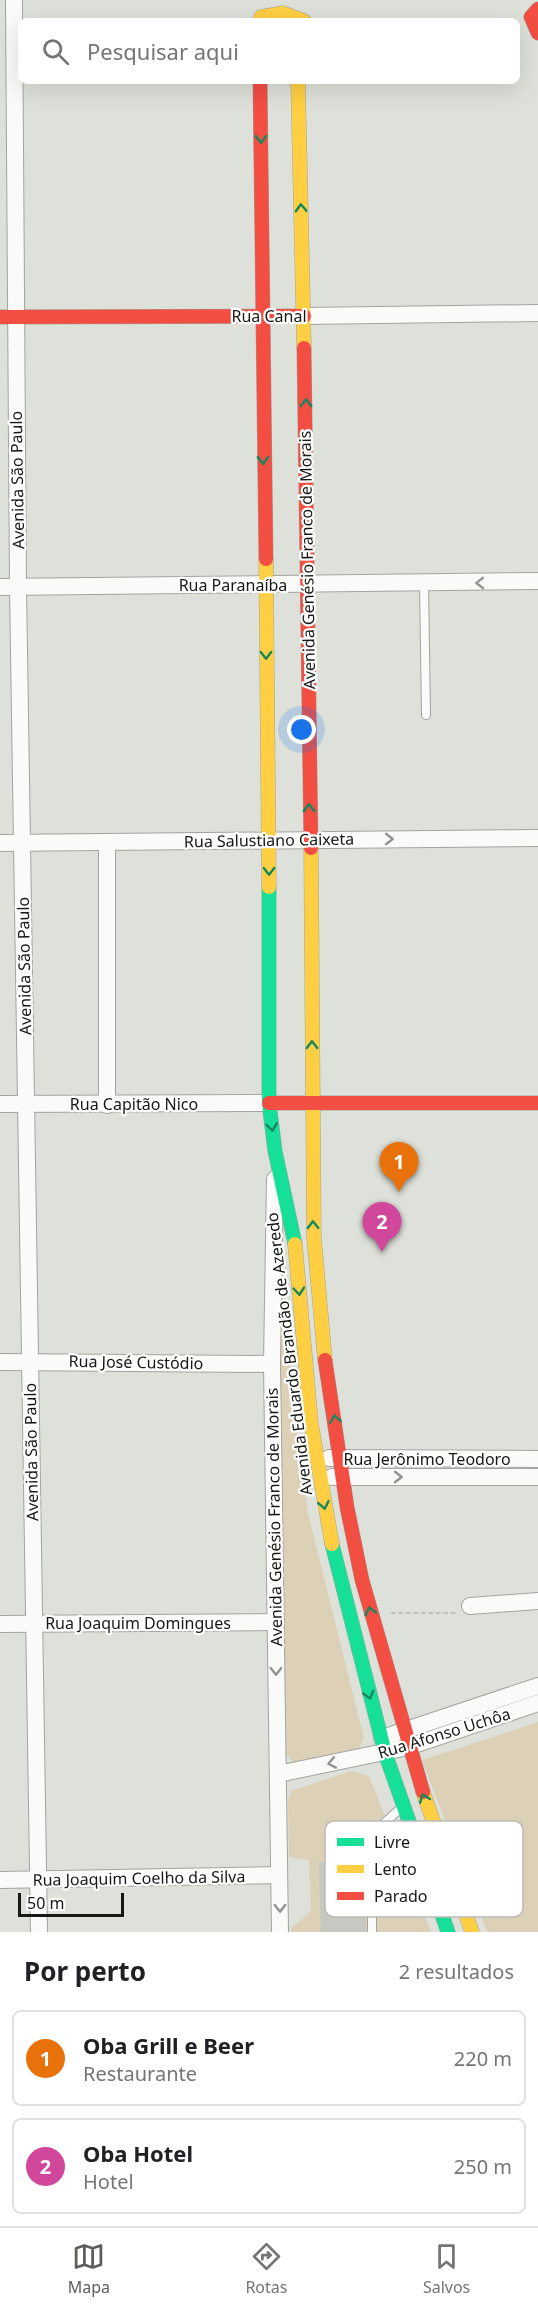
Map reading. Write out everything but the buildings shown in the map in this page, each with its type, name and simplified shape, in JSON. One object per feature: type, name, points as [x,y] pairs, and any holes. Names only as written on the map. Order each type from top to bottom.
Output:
[{"type":"main road","points":[[297,0],[299,18]]},
{"type":"main road","points":[[529,26],[531,17],[538,9]]},
{"type":"main road","points":[[259,15],[285,12],[296,18]]},
{"type":"main road","name":"Avenida Genésio Franco de Morais","points":[[260,84],[264,584],[269,840],[269,1103],[275,1151]]},
{"type":"main road","name":"Avenida Genésio Franco de Morais","points":[[298,84],[309,585],[309,839],[313,1104]]},
{"type":"main road","name":"Rua Canal","points":[[8,316],[304,316]]},
{"type":"main road","points":[[269,1103],[538,1103]]},
{"type":"main road","points":[[313,1104],[314,1238],[317,1283],[353,1538],[406,1739],[434,1821]]},
{"type":"main road","name":"Avenida Eduardo Brandão de Azeredo","points":[[275,1151],[294,1235],[319,1478],[349,1621],[384,1746],[408,1821]]},
{"type":"main road","name":"Avenida Eduardo Brandão de Azeredo","points":[[443,1917],[448,1932]]},
{"type":"main road","points":[[467,1917],[472,1932]]},
{"type":"street","name":"Avenida São Paulo","points":[[14,0],[8,316],[18,587],[23,843],[39,1932]]},
{"type":"street","name":"Rua Canal","points":[[304,316],[538,313]]},
{"type":"street","name":"Rua Paranaíba","points":[[0,587],[538,581]]},
{"type":"street","name":"Rua Salustiano Caixeta","points":[[0,843],[538,838]]},
{"type":"street","points":[[106,842],[107,1105]]},
{"type":"street","name":"Rua Capitão Nico","points":[[0,1104],[269,1103]]},
{"type":"street","name":"Avenida Genésio Franco de Morais","points":[[275,1151],[272,1364],[280,1932]]},
{"type":"street","name":"Rua José Custódio","points":[[0,1362],[272,1364]]},
{"type":"street","name":"Rua Jerônimo Teodoro","points":[[316,1459],[538,1460]]},
{"type":"street","name":"Rua Jerônimo Teodoro","points":[[319,1478],[538,1477]]},
{"type":"street","points":[[470,1606],[538,1601]]},
{"type":"street","name":"Rua Joaquim Domingues","points":[[0,1624],[276,1622]]},
{"type":"street","name":"Rua Afonso Uchôa","points":[[406,1739],[538,1686]]},
{"type":"street","name":"Rua Afonso Uchôa","points":[[278,1774],[538,1703]]},
{"type":"street","name":"Rua Joaquim Coelho da Silva","points":[[0,1880],[279,1875]]},
{"type":"lane","points":[[424,584],[426,715]]},
{"type":"lane","points":[[387,1821],[403,1807]]},
{"type":"path","points":[[371,1613],[456,1614],[470,1606]]},
{"type":"shaded area","points":[[282,1257],[293,1406],[308,1513],[364,1738],[359,1749],[295,1765],[286,1753],[279,1258]]},
{"type":"shaded area","points":[[538,1722],[538,1932],[487,1932],[481,1917],[523,1917],[523,1821],[445,1821],[422,1760]]},
{"type":"shaded area","points":[[351,1771],[369,1776],[387,1821],[325,1821],[325,1917],[425,1917],[431,1932],[291,1932],[291,1928],[311,1912],[309,1860],[289,1857],[288,1800],[291,1791]]},
{"type":"traffic: fast","points":[[269,887],[269,1103],[275,1151],[295,1244]]},
{"type":"traffic: fast","points":[[332,1544],[385,1753],[409,1821]]},
{"type":"traffic: fast","points":[[443,1917],[448,1932]]},
{"type":"traffic: slow","points":[[261,17],[283,13],[296,18]]},
{"type":"traffic: slow","points":[[298,84],[304,348]]},
{"type":"traffic: slow","points":[[266,559],[269,887]]},
{"type":"traffic: slow","points":[[311,848],[314,1238],[325,1360]]},
{"type":"traffic: slow","points":[[295,1244],[311,1423],[332,1544]]},
{"type":"traffic: slow","points":[[423,1792],[433,1821]]},
{"type":"traffic: slow","points":[[467,1917],[472,1932]]},
{"type":"traffic: jam","points":[[538,9],[531,17],[538,33]]},
{"type":"traffic: jam","points":[[260,84],[266,559]]},
{"type":"traffic: jam","points":[[0,317],[304,316]]},
{"type":"traffic: jam","points":[[304,348],[311,848]]},
{"type":"traffic: jam","points":[[269,1103],[538,1103]]},
{"type":"traffic: jam","points":[[325,1360],[347,1507],[362,1580],[423,1792]]},
{"type":"place","name":"Oba Grill e Beer","points":[[399,1192]]},
{"type":"place","name":"Oba Hotel","points":[[382,1252]]}]
